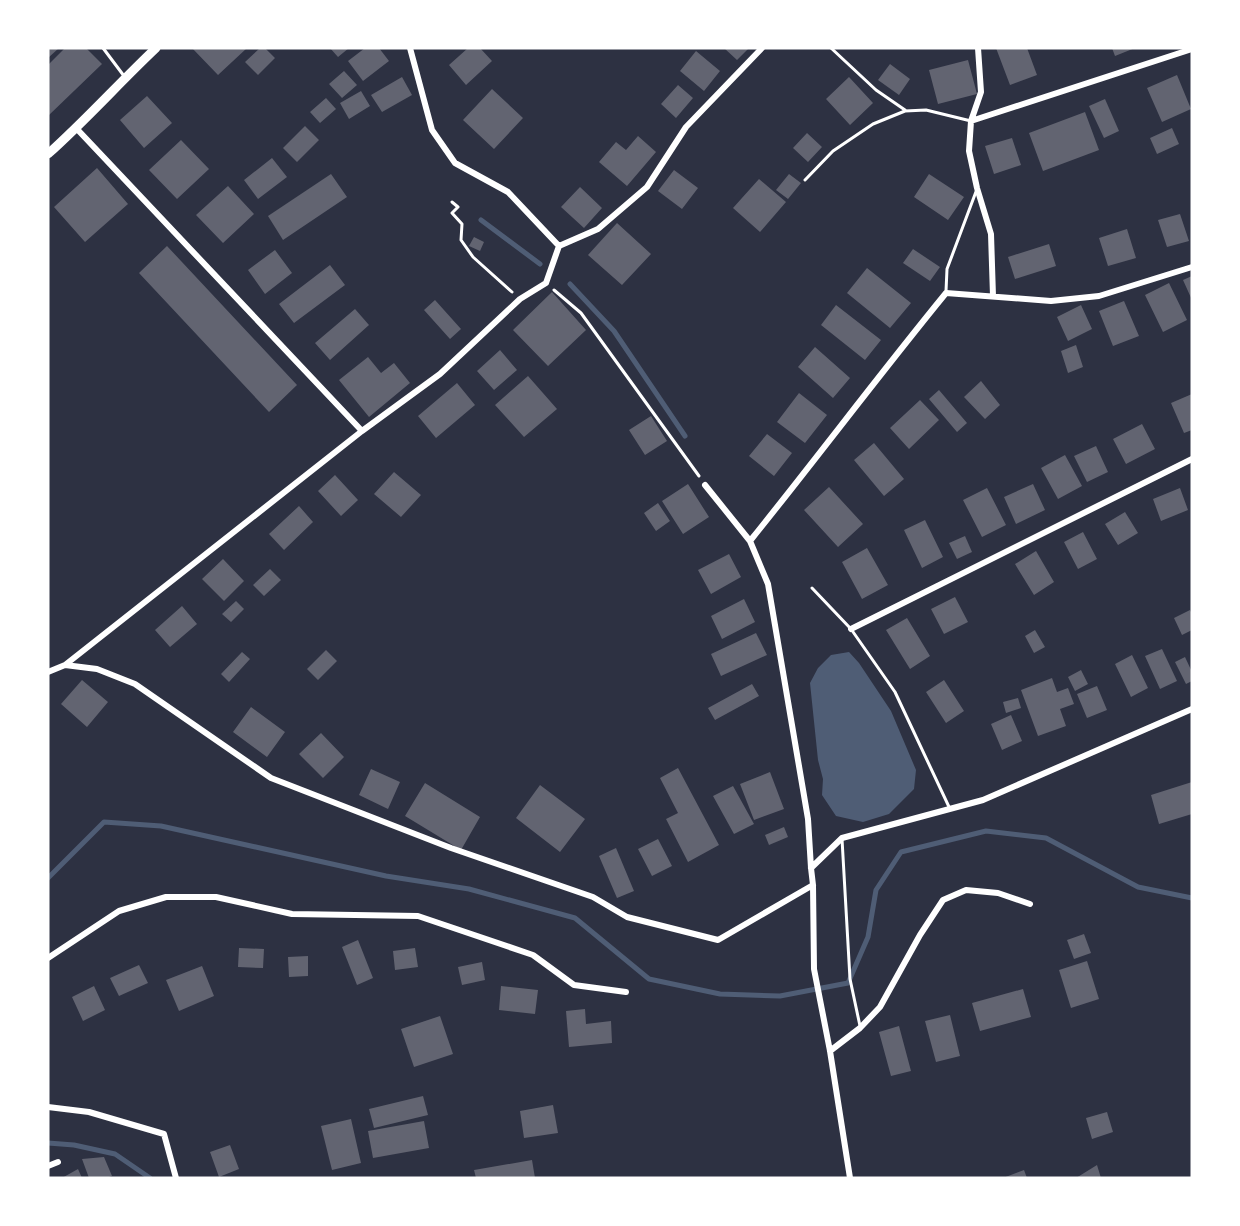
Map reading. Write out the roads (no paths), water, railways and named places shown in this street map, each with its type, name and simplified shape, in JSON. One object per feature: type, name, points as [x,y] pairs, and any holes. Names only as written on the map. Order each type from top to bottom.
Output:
[{"type":"main road","points":[[48,154],[156,48]]},
{"type":"street","points":[[410,48],[432,130],[455,163],[508,192],[559,246]]},
{"type":"street","points":[[48,672],[65,665],[362,431],[440,374],[520,299],[546,282],[559,246],[598,229],[646,187],[686,127],[762,48]]},
{"type":"street","points":[[978,48],[981,92],[971,121],[969,151],[977,188],[992,234],[993,296]]},
{"type":"street","points":[[971,121],[1192,49]]},
{"type":"street","points":[[76,128],[362,431]]},
{"type":"street","points":[[750,541],[821,453],[886,366],[946,293],[1051,301],[1099,296],[1192,267]]},
{"type":"street","points":[[851,629],[1192,459]]},
{"type":"street","points":[[705,485],[750,541],[768,584],[808,819],[813,885],[814,969],[830,1051],[850,1178]]},
{"type":"street","points":[[65,665],[97,669],[135,684],[271,778],[451,848],[593,897],[627,917],[718,940],[813,885]]},
{"type":"street","points":[[811,868],[842,838],[983,800],[1192,709]]},
{"type":"street","points":[[830,1051],[860,1028],[879,1006],[943,900],[966,890],[998,893],[1030,904]]},
{"type":"street","points":[[48,958],[118,911],[166,897],[216,897],[292,914],[418,916],[533,955],[574,985],[626,992]]},
{"type":"street","points":[[48,1107],[89,1113],[164,1134],[176,1178]]},
{"type":"street","points":[[48,1166],[58,1162]]},
{"type":"lane","points":[[103,48],[125,78]]},
{"type":"lane","points":[[831,48],[876,90],[905,111]]},
{"type":"lane","points":[[805,180],[833,152],[865,129],[905,111],[926,110],[971,121]]},
{"type":"lane","points":[[946,293],[947,269],[977,188]]},
{"type":"lane","points":[[812,588],[851,629],[894,692],[950,809]]},
{"type":"lane","points":[[842,838],[850,979],[860,1028]]},
{"type":"water","points":[[849,652],[891,711],[916,770],[914,789],[889,814],[863,822],[836,816],[822,795],[823,779],[818,760],[810,683],[818,668],[831,655]]},
{"type":"waterway","points":[[481,220],[540,264]]},
{"type":"waterway","points":[[570,284],[614,331],[685,436]]},
{"type":"waterway","points":[[48,878],[104,822],[161,826],[386,876],[469,889],[575,918],[649,979],[720,994],[780,996],[848,983],[868,937],[876,890],[901,852],[986,831],[1046,838],[1138,887],[1192,898]]},
{"type":"waterway","points":[[48,1143],[74,1145],[115,1154],[150,1178]]}]
